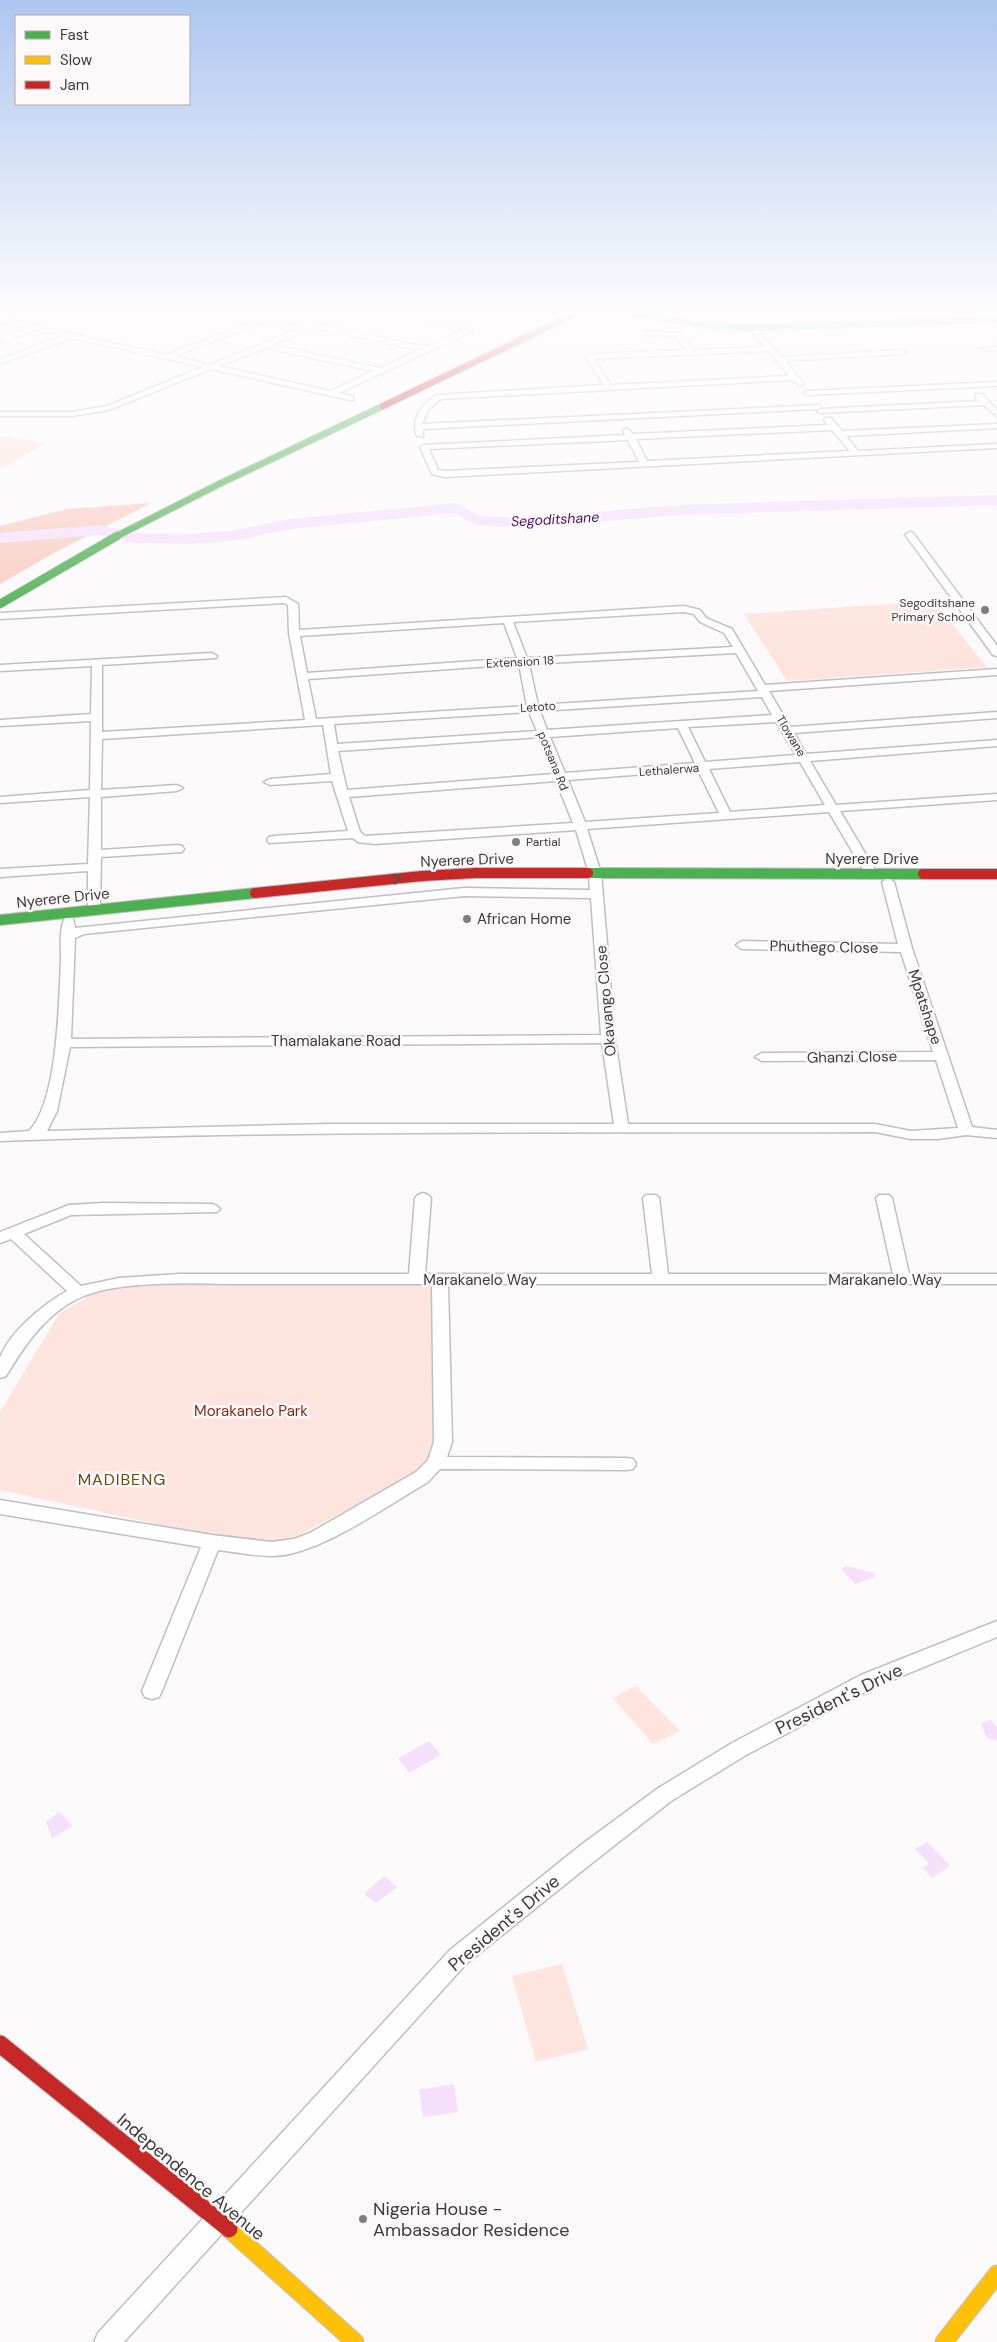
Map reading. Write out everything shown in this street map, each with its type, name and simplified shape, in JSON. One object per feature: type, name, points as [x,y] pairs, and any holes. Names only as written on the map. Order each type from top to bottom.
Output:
[{"type":"main road","points":[[0,596],[112,535],[344,420]]},
{"type":"main road","points":[[161,510],[351,420]]},
{"type":"main road","points":[[0,604],[112,535]]},
{"type":"main road","name":"Nyerere Drive","points":[[0,920],[422,876],[509,873],[596,883],[872,875],[997,874]]},
{"type":"main road","name":"Nyerere Drive","points":[[0,928],[431,885],[482,882],[997,883]]},
{"type":"main road","name":"Independence Avenue","points":[[0,2044],[219,2220],[355,2342]]},
{"type":"main road","points":[[944,2342],[997,2274]]},
{"type":"street","points":[[420,420],[418,427],[424,447],[435,472],[438,474],[997,446]]},
{"type":"street","points":[[418,427],[541,420]]},
{"type":"street","points":[[622,420],[644,464]]},
{"type":"street","points":[[828,420],[856,453]]},
{"type":"street","points":[[841,434],[997,426]]},
{"type":"street","points":[[424,447],[834,427]]},
{"type":"street","points":[[910,535],[997,653]]},
{"type":"street","points":[[0,616],[286,600],[293,604],[294,633],[311,722]]},
{"type":"street","name":"Tlowane","points":[[507,619],[684,609],[697,612],[703,620],[725,628],[788,730],[872,875]]},
{"type":"street","points":[[294,633],[507,619]]},
{"type":"street","name":"potsana Rd","points":[[507,619],[523,661],[533,708],[580,825],[596,883]]},
{"type":"street","name":"Extension 18","points":[[302,676],[523,661],[738,650]]},
{"type":"street","points":[[0,668],[212,656]]},
{"type":"street","points":[[94,910],[93,868],[96,793],[97,663]]},
{"type":"street","name":"Letoto","points":[[97,736],[533,708],[997,672]]},
{"type":"street","points":[[788,730],[997,715]]},
{"type":"street","points":[[0,723],[97,717]]},
{"type":"street","points":[[332,748],[780,718]]},
{"type":"street","points":[[328,721],[341,794],[355,834],[362,839],[374,840],[997,797]]},
{"type":"street","points":[[682,726],[726,816]]},
{"type":"street","name":"Lethalerwa","points":[[341,794],[702,768],[997,743]]},
{"type":"street","points":[[270,782],[337,778]]},
{"type":"street","points":[[0,800],[176,788]]},
{"type":"street","points":[[273,840],[355,834]]},
{"type":"street","points":[[94,854],[178,848]]},
{"type":"street","points":[[0,873],[93,868]]},
{"type":"street","name":"Mpatshape","points":[[888,882],[906,948],[966,1131]]},
{"type":"street","points":[[68,936],[82,930],[464,892],[596,883]]},
{"type":"street","name":"Okavango Close","points":[[596,883],[608,1039],[622,1129]]},
{"type":"street","points":[[33,1136],[44,1125],[50,1111],[64,1043],[69,921]]},
{"type":"street","name":"Phuthego Close","points":[[742,946],[906,948]]},
{"type":"street","name":"Thamalakane Road","points":[[64,1043],[608,1039]]},
{"type":"street","name":"Ghanzi Close","points":[[762,1057],[941,1056]]},
{"type":"street","points":[[0,1137],[274,1128],[874,1128],[911,1135],[938,1135],[966,1131],[997,1134]]},
{"type":"street","points":[[418,1280],[422,1198]]},
{"type":"street","points":[[650,1198],[661,1280]]},
{"type":"street","points":[[884,1198],[902,1280]]},
{"type":"street","points":[[78,1292],[7,1235],[69,1210],[103,1208],[212,1208]]},
{"type":"street","name":"Marakanelo Way","points":[[0,1372],[26,1331],[43,1313],[66,1296],[125,1280],[997,1279]]},
{"type":"street","points":[[0,1507],[212,1542],[272,1549],[295,1546],[317,1538],[422,1477],[436,1463],[443,1442],[440,1280]]},
{"type":"street","points":[[436,1463],[627,1464]]},
{"type":"street","points":[[152,1691],[212,1542]]},
{"type":"street","name":"President's Drive","points":[[107,2342],[458,1957],[664,1795],[739,1749],[868,1681],[997,1629]]},
{"type":"green space","points":[[0,436],[47,443],[0,469]]},
{"type":"green space","points":[[933,601],[987,667],[787,681],[744,614]]},
{"type":"green space","name":"Morakanelo Park","points":[[440,1280],[436,1463],[272,1549],[0,1490],[0,1412],[59,1314],[95,1292],[125,1281]]},
{"type":"green space","points":[[636,1686],[680,1731],[653,1744],[613,1698]]},
{"type":"green space","points":[[562,1964],[588,2049],[536,2062],[512,1976]]},
{"type":"shaded area","points":[[151,503],[54,553],[0,584],[0,526],[67,509]]},
{"type":"shaded area","points":[[846,1566],[874,1573],[875,1577],[855,1584],[841,1569]]},
{"type":"shaded area","points":[[991,1720],[997,1727],[997,1741],[986,1737],[981,1723]]},
{"type":"shaded area","points":[[429,1741],[441,1755],[409,1773],[398,1758]]},
{"type":"shaded area","points":[[59,1812],[73,1826],[52,1838],[46,1822]]},
{"type":"shaded area","points":[[927,1842],[950,1866],[932,1878],[923,1868],[929,1864],[915,1849]]},
{"type":"shaded area","points":[[384,1876],[397,1887],[376,1903],[364,1894]]},
{"type":"shaded area","points":[[454,2084],[458,2112],[423,2117],[419,2090]]},
{"type":"waterway","name":"Segoditshane","points":[[0,538],[99,530],[134,538],[189,539],[231,536],[290,524],[456,508],[477,520],[527,523],[677,510],[729,510],[997,500]]},
{"type":"traffic: fast","points":[[0,604],[115,537],[221,483],[353,420]]},
{"type":"traffic: fast","points":[[588,873],[923,874]]},
{"type":"traffic: fast","points":[[0,920],[255,893]]},
{"type":"traffic: slow","points":[[229,2229],[355,2342]]},
{"type":"traffic: slow","points":[[944,2342],[997,2274]]},
{"type":"traffic: jam","points":[[255,893],[422,876],[475,873],[588,873]]},
{"type":"traffic: jam","points":[[923,874],[997,874]]},
{"type":"traffic: jam","points":[[0,2044],[229,2229]]},
{"type":"place","name":"Segoditshane Primary School","points":[[985,610]]},
{"type":"place","name":"Partial","points":[[516,842]]},
{"type":"place","name":"African Home","points":[[467,919]]},
{"type":"place","name":"Nigeria House - Ambassador Residence","points":[[363,2219]]},
{"type":"district","name":"MADIBENG","points":[[122,1479]]}]
